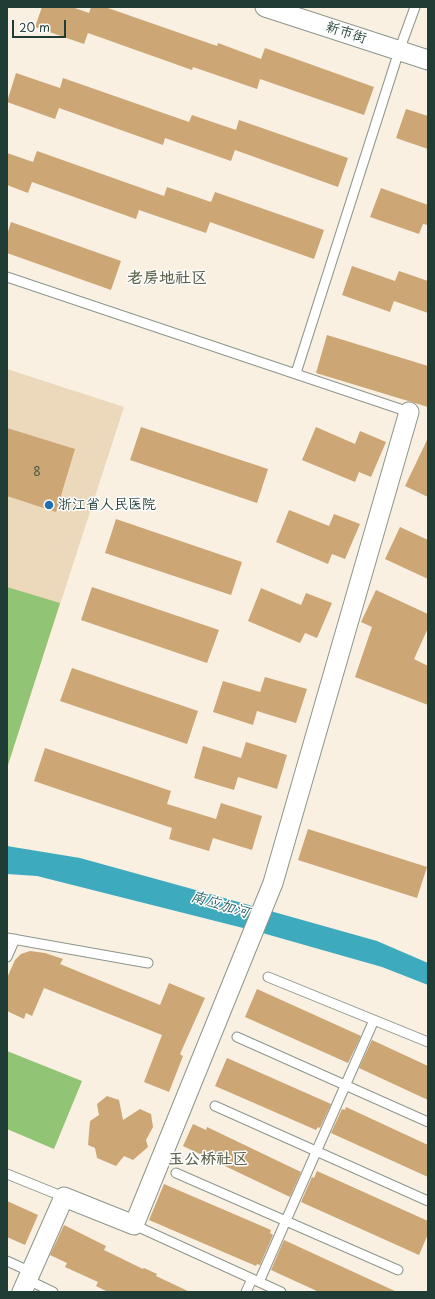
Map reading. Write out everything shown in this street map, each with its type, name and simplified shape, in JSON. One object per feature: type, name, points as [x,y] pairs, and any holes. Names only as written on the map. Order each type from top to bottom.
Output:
[{"type":"street","name":"新市街","points":[[265,7],[428,60]]},
{"type":"street","points":[[27,1281],[64,1197],[134,1225],[273,882],[409,412]]},
{"type":"lane","points":[[296,373],[399,51],[415,7]]},
{"type":"lane","points":[[7,277],[409,412]]},
{"type":"lane","points":[[7,957],[11,938],[148,963]]},
{"type":"lane","points":[[268,977],[428,1042]]},
{"type":"lane","points":[[246,1292],[256,1281],[286,1221],[374,1020]]},
{"type":"lane","points":[[237,1037],[428,1122]]},
{"type":"lane","points":[[215,1106],[428,1201]]},
{"type":"lane","points":[[176,1173],[398,1270]]},
{"type":"lane","points":[[7,1174],[64,1197]]},
{"type":"lane","points":[[134,1225],[281,1292]]},
{"type":"lane","points":[[7,1261],[27,1281],[53,1292]]},
{"type":"shaded area","name":"浙江省人民医院","points":[[7,369],[124,407],[7,768]]},
{"type":"green space","points":[[7,587],[60,603],[7,768]]},
{"type":"green space","points":[[7,1051],[82,1081],[54,1149],[7,1129]]},
{"type":"water","name":"南应加河","points":[[7,846],[80,858],[377,941],[428,963],[428,985],[382,967],[259,932],[37,876],[7,874]]},
{"type":"building","points":[[42,7],[72,7],[89,13],[91,7],[105,7],[217,46],[218,43],[261,59],[265,48],[374,87],[364,115],[260,79],[257,89],[193,67],[192,70],[88,33],[84,44],[35,27]]},
{"type":"building","points":[[16,73],[60,88],[63,78],[189,122],[192,115],[236,130],[239,120],[348,158],[338,187],[235,150],[231,161],[165,138],[163,145],[59,108],[55,119],[7,102]]},
{"type":"building","points":[[406,109],[428,116],[428,149],[396,138]]},
{"type":"building","points":[[37,151],[164,196],[167,187],[211,202],[215,192],[324,230],[314,259],[210,222],[206,233],[139,210],[136,219],[32,182],[28,193],[7,185],[7,153],[33,162]]},
{"type":"building","points":[[381,188],[428,205],[428,225],[423,224],[419,234],[370,217]]},
{"type":"building","points":[[11,222],[121,261],[111,290],[7,253],[7,235]]},
{"type":"building","points":[[352,266],[395,281],[399,271],[428,281],[428,313],[394,301],[390,312],[342,295]]},
{"type":"building","points":[[327,335],[428,366],[428,407],[316,373]]},
{"type":"building","points":[[141,427],[268,469],[257,503],[130,460]]},
{"type":"building","points":[[316,427],[355,444],[360,431],[386,442],[371,477],[359,472],[355,482],[302,460]]},
{"type":"building","points":[[7,428],[75,449],[56,512],[7,496]]},
{"type":"building","points":[[428,438],[428,497],[405,486]]},
{"type":"building","points":[[289,510],[329,526],[334,514],[360,524],[345,559],[332,554],[328,564],[276,542]]},
{"type":"building","points":[[116,519],[242,562],[231,595],[105,553]]},
{"type":"building","points":[[400,527],[428,540],[428,579],[385,559]]},
{"type":"building","points":[[92,587],[219,630],[207,663],[81,620]]},
{"type":"building","points":[[261,588],[301,605],[306,593],[332,603],[317,638],[305,633],[300,643],[248,621]]},
{"type":"building","points":[[376,590],[428,614],[428,628],[414,659],[428,666],[428,705],[355,677],[372,627],[361,622]]},
{"type":"building","points":[[72,668],[198,711],[187,744],[60,701]]},
{"type":"building","points":[[265,677],[307,689],[296,723],[257,711],[253,725],[213,712],[223,681],[260,692]]},
{"type":"building","points":[[246,742],[287,755],[277,789],[238,777],[234,790],[194,778],[203,746],[241,758]]},
{"type":"building","points":[[45,748],[171,791],[167,804],[216,819],[221,803],[262,816],[252,850],[213,838],[209,851],[169,839],[172,828],[34,781]]},
{"type":"building","points":[[308,829],[427,867],[417,898],[298,860]]},
{"type":"building","points":[[30,951],[45,953],[63,959],[60,964],[160,1005],[169,983],[205,998],[180,1054],[183,1056],[169,1092],[144,1082],[162,1035],[44,988],[32,1016],[26,1013],[24,1019],[7,1011],[7,978],[15,960],[21,954]]},
{"type":"building","points":[[257,989],[361,1036],[348,1063],[245,1017]]},
{"type":"building","points":[[372,1040],[428,1066],[428,1100],[359,1068]]},
{"type":"building","points":[[227,1058],[331,1104],[320,1128],[318,1127],[316,1130],[215,1086]]},
{"type":"building","points":[[107,1096],[119,1100],[123,1120],[140,1109],[151,1114],[153,1127],[146,1140],[148,1147],[133,1160],[124,1156],[116,1166],[97,1158],[95,1148],[88,1145],[90,1121],[99,1115],[97,1104]]},
{"type":"building","points":[[346,1107],[428,1145],[428,1177],[331,1133],[342,1109],[345,1110]]},
{"type":"building","points":[[193,1124],[206,1130],[207,1127],[301,1172],[290,1197],[183,1146]]},
{"type":"building","points":[[317,1171],[428,1221],[428,1234],[419,1255],[301,1202],[312,1177],[314,1178]]},
{"type":"building","points":[[164,1184],[271,1230],[270,1233],[273,1235],[260,1265],[257,1264],[256,1266],[149,1220]]},
{"type":"building","points":[[7,1201],[38,1215],[25,1245],[7,1237]]},
{"type":"building","points":[[64,1225],[106,1246],[104,1250],[143,1269],[144,1268],[157,1274],[156,1276],[190,1292],[108,1292],[96,1286],[98,1282],[65,1267],[67,1263],[50,1255]]},
{"type":"building","points":[[284,1240],[397,1292],[319,1292],[271,1270]]},
{"type":"place","name":"浙江省人民医院","points":[[49,505]]},
{"type":"district","name":"老房地社区","points":[[167,279]]},
{"type":"district","name":"玉公桥社区","points":[[208,1160]]}]
